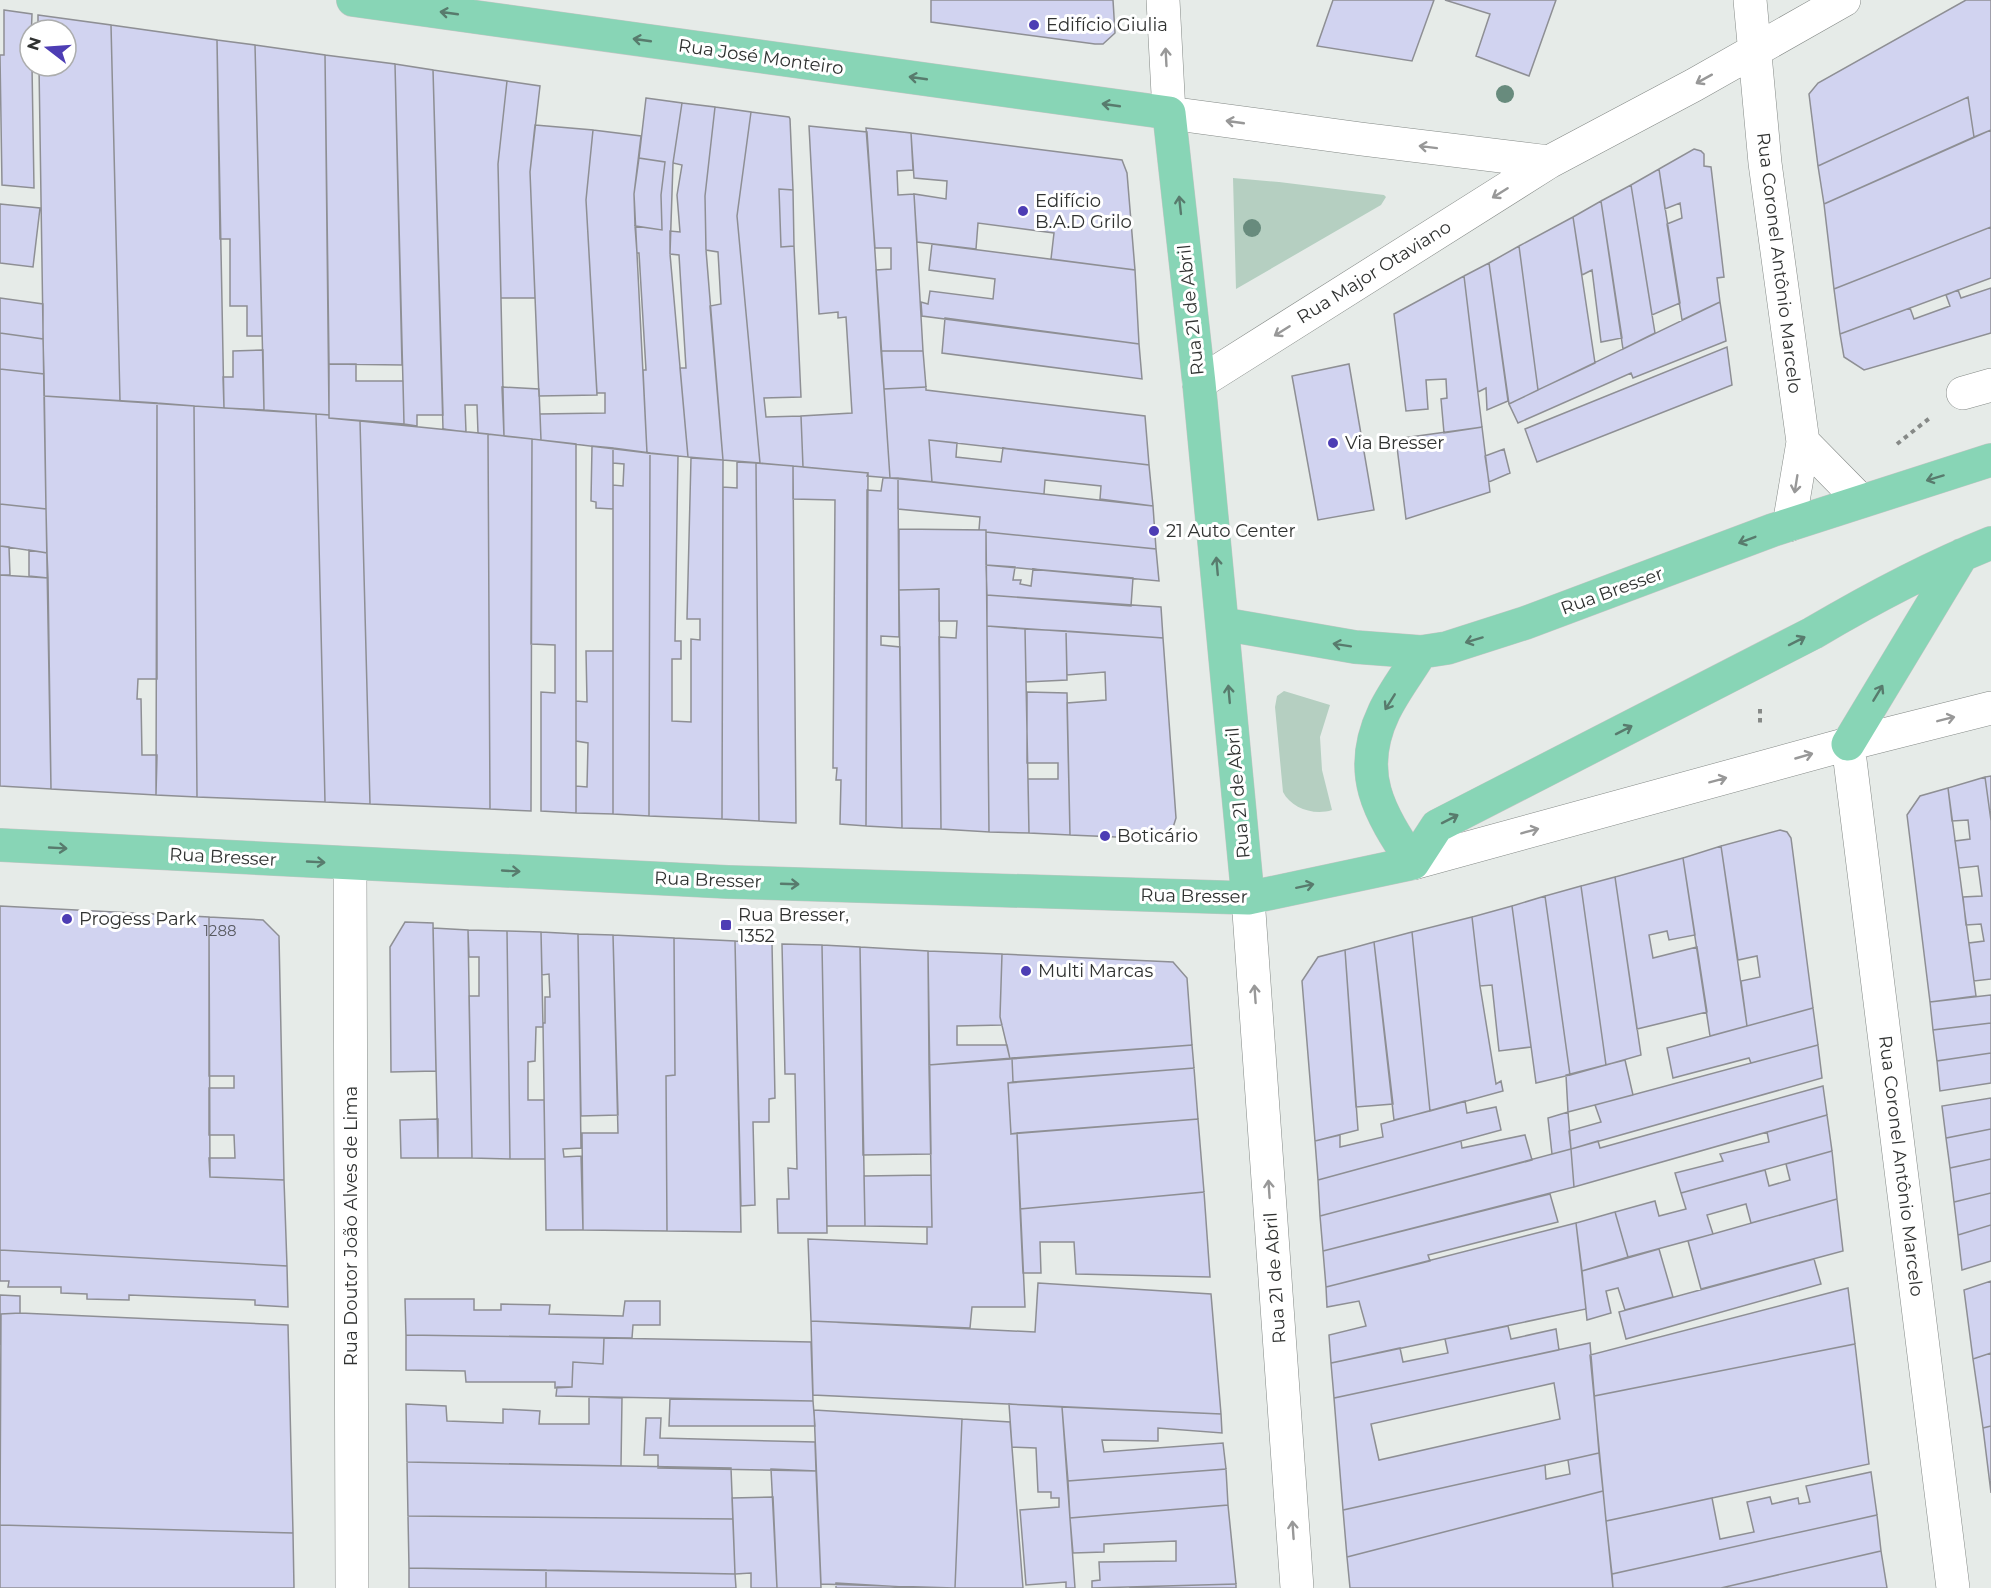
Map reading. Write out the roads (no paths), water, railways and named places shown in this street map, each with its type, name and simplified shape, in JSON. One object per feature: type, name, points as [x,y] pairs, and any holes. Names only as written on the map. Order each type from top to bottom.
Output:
[{"type":"main road","name":"Rua José Monteiro","points":[[353,0],[410,4],[1169,113]]},
{"type":"main road","name":"Rua 21 de Abril","points":[[1169,113],[1199,383],[1248,898]]},
{"type":"main road","name":"Rua Bresser","points":[[1222,624],[1355,647],[1421,652],[1447,648],[1525,623],[1789,525],[1853,493],[1991,460]]},
{"type":"main road","points":[[1421,652],[1384,711],[1375,735],[1371,764],[1372,786],[1378,804],[1413,863],[1437,826],[1976,549]]},
{"type":"main road","points":[[1848,744],[1976,549]]},
{"type":"main road","name":"Rua Bresser","points":[[0,845],[728,882],[1248,898],[1413,863]]},
{"type":"street","name":"Rua 21 de Abril","points":[[1163,0],[1169,113]]},
{"type":"street","name":"Rua Coronel Antônio Marcelo","points":[[1750,0],[1765,163],[1803,442],[1789,525]]},
{"type":"street","name":"Rua Major Otaviano","points":[[1199,383],[1549,162],[1755,51],[1844,0]]},
{"type":"street","points":[[1169,113],[1361,140],[1549,162]]},
{"type":"street","points":[[1803,442],[1853,493]]},
{"type":"street","name":"Rua Bresser","points":[[1413,863],[1848,744],[1991,708]]},
{"type":"street","name":"Rua Coronel Antônio Marcelo","points":[[1848,744],[1953,1588]]},
{"type":"street","name":"Rua Doutor João Alves de Lima","points":[[350,864],[352,1588]]},
{"type":"street","name":"Rua 21 de Abril","points":[[1248,898],[1297,1588]]},
{"type":"place","name":"Edifício Giulia","points":[[1034,25]]},
{"type":"place","name":"Edifício B.A.D Grilo","points":[[1023,211]]},
{"type":"place","name":"Via Bresser","points":[[1333,443]]},
{"type":"place","name":"21 Auto Center","points":[[1154,531]]},
{"type":"place","name":"Boticário","points":[[1105,836]]},
{"type":"place","name":"Progess Park","points":[[67,919]]},
{"type":"place","name":"Rua Bresser, 1352","points":[[726,925]]},
{"type":"place","name":"Multi Marcas","points":[[1026,971]]}]
